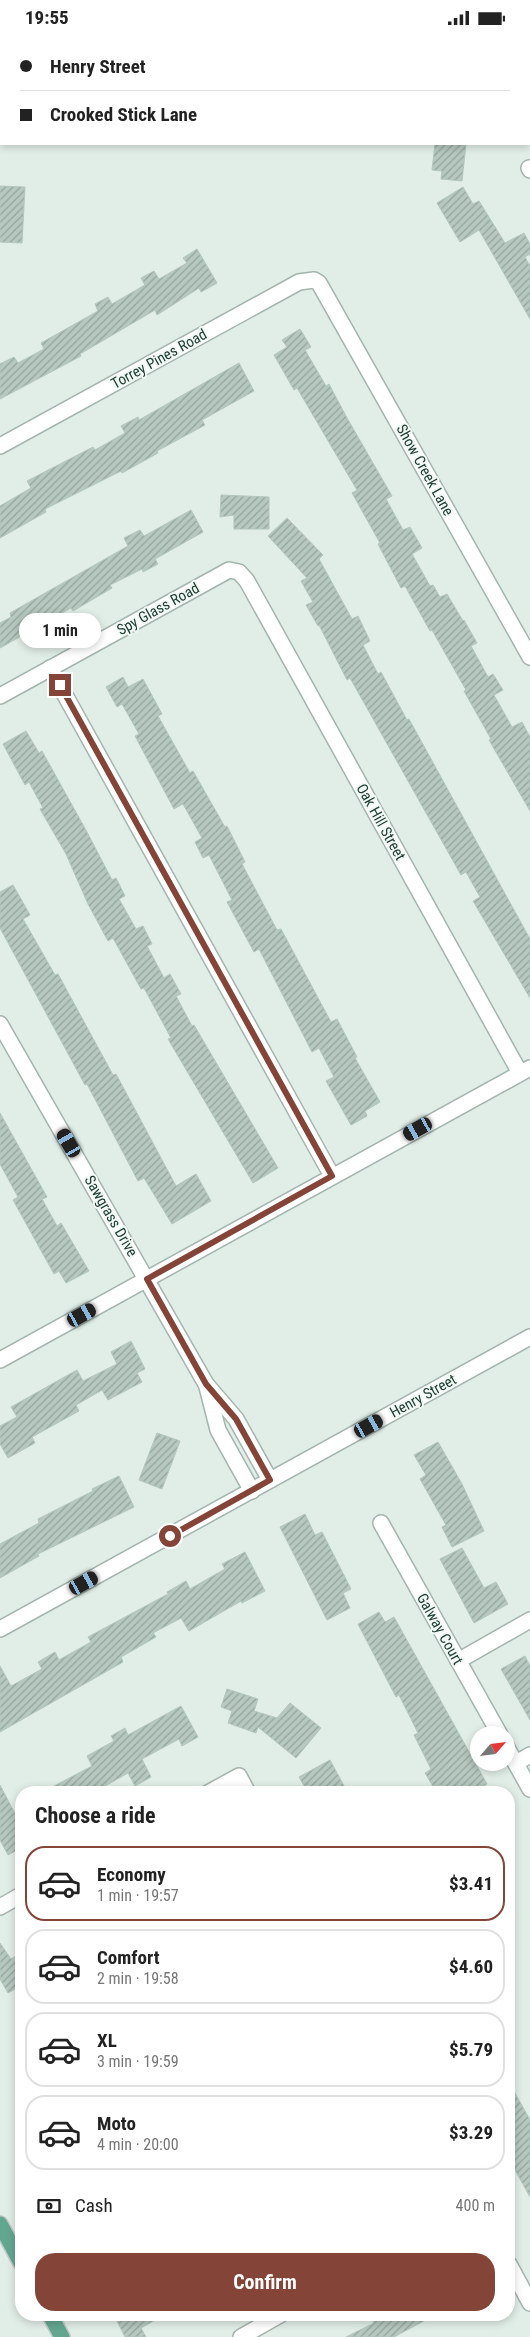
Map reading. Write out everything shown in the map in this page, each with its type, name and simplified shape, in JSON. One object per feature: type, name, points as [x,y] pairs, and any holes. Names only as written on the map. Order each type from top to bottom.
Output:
[{"type":"main road","points":[[0,2224],[15,2252]]},
{"type":"main road","points":[[53,2321],[62,2337]]},
{"type":"street","name":"Torrey Pines Road","points":[[0,446],[293,285],[299,282],[314,280],[319,283]]},
{"type":"street","name":"Show Creek Lane","points":[[319,283],[530,657]]},
{"type":"street","name":"Spy Glass Road","points":[[0,696],[229,571],[239,572]]},
{"type":"street","name":"Oak Hill Street","points":[[239,572],[247,581],[525,1070]]},
{"type":"street","points":[[50,668],[332,1176]]},
{"type":"street","name":"Sawgrass Drive","points":[[0,1024],[206,1384],[236,1419],[270,1480]]},
{"type":"street","points":[[0,1360],[525,1070]]},
{"type":"street","name":"Henry Street","points":[[0,1629],[530,1337]]},
{"type":"street","name":"Sawgrass Drive","points":[[206,1384],[218,1430],[252,1491]]},
{"type":"street","name":"Galway Court","points":[[382,1523],[495,1726]]},
{"type":"street","points":[[458,1661],[530,1620]]},
{"type":"street","points":[[530,1755],[516,1763],[530,1789]]},
{"type":"street","points":[[220,1786],[238,1776],[244,1786]]},
{"type":"street","points":[[0,1907],[15,1898]]},
{"type":"street","points":[[515,2275],[530,2303]]},
{"type":"street","points":[[241,2337],[269,2321]]},
{"type":"building","points":[[435,145],[466,145],[462,181],[441,179],[442,171],[432,170]]},
{"type":"building","points":[[0,186],[25,187],[22,243],[0,242]]},
{"type":"building","points":[[463,187],[473,204],[479,201],[505,243],[524,233],[530,244],[530,254],[525,257],[530,266],[530,319],[479,230],[460,242],[437,203]]},
{"type":"building","points":[[197,249],[217,283],[201,292],[199,288],[157,315],[155,310],[80,354],[81,356],[0,399],[0,364],[14,357],[18,363],[44,349],[41,343],[98,311],[95,304],[108,297],[112,304],[145,285],[141,278],[154,271],[159,279],[187,263],[183,258]]},
{"type":"building","points":[[300,329],[311,347],[305,350],[326,386],[329,384],[392,496],[386,499],[403,530],[410,527],[422,548],[412,554],[430,586],[433,585],[440,597],[447,594],[477,643],[471,646],[488,677],[493,674],[503,690],[494,695],[512,727],[522,722],[530,737],[530,811],[489,740],[491,739],[464,691],[466,690],[432,630],[430,631],[405,586],[401,588],[378,544],[380,543],[352,493],[357,490],[297,388],[294,390],[274,355],[287,347],[282,340]]},
{"type":"building","points":[[239,363],[254,391],[202,420],[205,425],[157,451],[158,453],[122,473],[121,471],[45,509],[46,512],[0,538],[0,506],[31,488],[27,481],[93,447],[95,450],[125,433],[121,426],[138,417],[139,420]]},
{"type":"building","points":[[221,495],[269,497],[269,529],[234,529],[234,515],[220,517]]},
{"type":"building","points":[[191,510],[203,532],[155,559],[158,564],[143,572],[142,569],[110,585],[112,588],[73,611],[71,608],[0,648],[0,623],[11,617],[10,613],[128,546],[124,538],[140,530],[144,536]]},
{"type":"building","points":[[287,518],[323,555],[319,559],[352,619],[358,616],[370,641],[363,645],[378,674],[381,672],[407,720],[409,719],[530,939],[530,998],[473,901],[480,897],[466,872],[461,875],[350,678],[347,680],[319,625],[306,605],[313,602],[301,581],[307,578],[268,536]]},
{"type":"building","points":[[123,677],[128,687],[143,679],[162,714],[158,716],[190,773],[193,771],[225,827],[227,826],[245,862],[242,864],[277,930],[281,929],[331,1022],[337,1019],[357,1057],[355,1058],[380,1102],[365,1111],[367,1116],[351,1125],[326,1081],[334,1077],[319,1048],[312,1052],[259,949],[254,952],[227,902],[232,900],[209,855],[203,858],[195,842],[202,838],[183,804],[174,809],[135,736],[139,734],[122,704],[117,707],[106,687]]},
{"type":"building","points":[[26,731],[39,753],[42,751],[112,880],[116,878],[125,896],[119,899],[136,929],[143,926],[152,944],[147,946],[164,978],[170,974],[181,994],[176,996],[192,1026],[194,1025],[278,1168],[253,1183],[168,1039],[171,1038],[144,988],[141,989],[113,938],[108,941],[88,904],[66,854],[40,809],[43,808],[29,782],[25,785],[3,744]]},
{"type":"building","points":[[13,885],[30,915],[23,919],[55,975],[58,974],[113,1075],[116,1074],[176,1186],[196,1174],[211,1201],[172,1224],[144,1178],[138,1181],[87,1084],[85,1085],[0,928],[0,892]]},
{"type":"building","points":[[0,1113],[47,1197],[42,1199],[57,1226],[61,1223],[89,1271],[66,1283],[59,1271],[54,1274],[13,1200],[18,1197],[0,1164]]},
{"type":"building","points":[[131,1341],[145,1369],[137,1373],[142,1382],[108,1400],[102,1390],[76,1405],[79,1411],[32,1437],[35,1443],[8,1458],[0,1444],[0,1426],[17,1417],[11,1407],[77,1370],[83,1381],[117,1364],[111,1352]]},
{"type":"building","points":[[157,1433],[180,1441],[162,1489],[139,1480]]},
{"type":"building","points":[[438,1442],[462,1484],[484,1531],[452,1547],[442,1527],[446,1525],[420,1479],[426,1475],[414,1455]]},
{"type":"building","points":[[119,1476],[134,1507],[38,1554],[39,1556],[0,1578],[0,1544],[39,1523],[38,1519]]},
{"type":"building","points":[[305,1514],[315,1535],[322,1532],[351,1589],[343,1593],[350,1608],[327,1620],[280,1527]]},
{"type":"building","points":[[462,1548],[484,1588],[496,1582],[508,1604],[474,1623],[440,1559]]},
{"type":"building","points":[[245,1552],[265,1591],[242,1603],[241,1601],[189,1631],[181,1618],[153,1633],[156,1637],[121,1657],[123,1662],[0,1732],[0,1666],[11,1686],[42,1669],[38,1662],[55,1652],[59,1660],[91,1642],[88,1637],[168,1594],[167,1592],[186,1581],[190,1589],[225,1569],[222,1564]]},
{"type":"building","points":[[379,1612],[385,1622],[394,1617],[470,1753],[470,1771],[480,1771],[487,1784],[483,1786],[433,1786],[425,1773],[431,1769],[414,1735],[418,1733],[399,1695],[396,1697],[358,1624]]},
{"type":"building","points":[[525,1656],[530,1666],[530,1720],[501,1669]]},
{"type":"building","points":[[227,1689],[258,1699],[254,1711],[277,1718],[290,1703],[321,1728],[296,1758],[258,1727],[256,1733],[228,1723],[232,1711],[221,1707]]},
{"type":"building","points":[[181,1706],[198,1737],[182,1746],[179,1739],[142,1759],[151,1777],[135,1786],[128,1773],[105,1786],[54,1786],[92,1766],[87,1756],[114,1741],[111,1736],[125,1728],[128,1735]]},
{"type":"building","points":[[330,1760],[344,1786],[304,1786],[299,1777]]},
{"type":"building","points":[[0,1785],[15,1814],[15,1851],[8,1855],[0,1840]]},
{"type":"building","points":[[0,1943],[11,1959],[15,1957],[15,1989],[8,1993],[0,1979]]},
{"type":"building","points":[[515,2093],[530,2120],[530,2197],[515,2170]]},
{"type":"building","points":[[117,2321],[153,2321],[141,2328],[146,2337],[125,2337]]},
{"type":"building","points":[[373,2321],[424,2321],[394,2337],[346,2337],[374,2323]]},
{"type":"route","points":[[60,685],[332,1176],[147,1279],[206,1384],[236,1419],[270,1480],[170,1536]]}]
